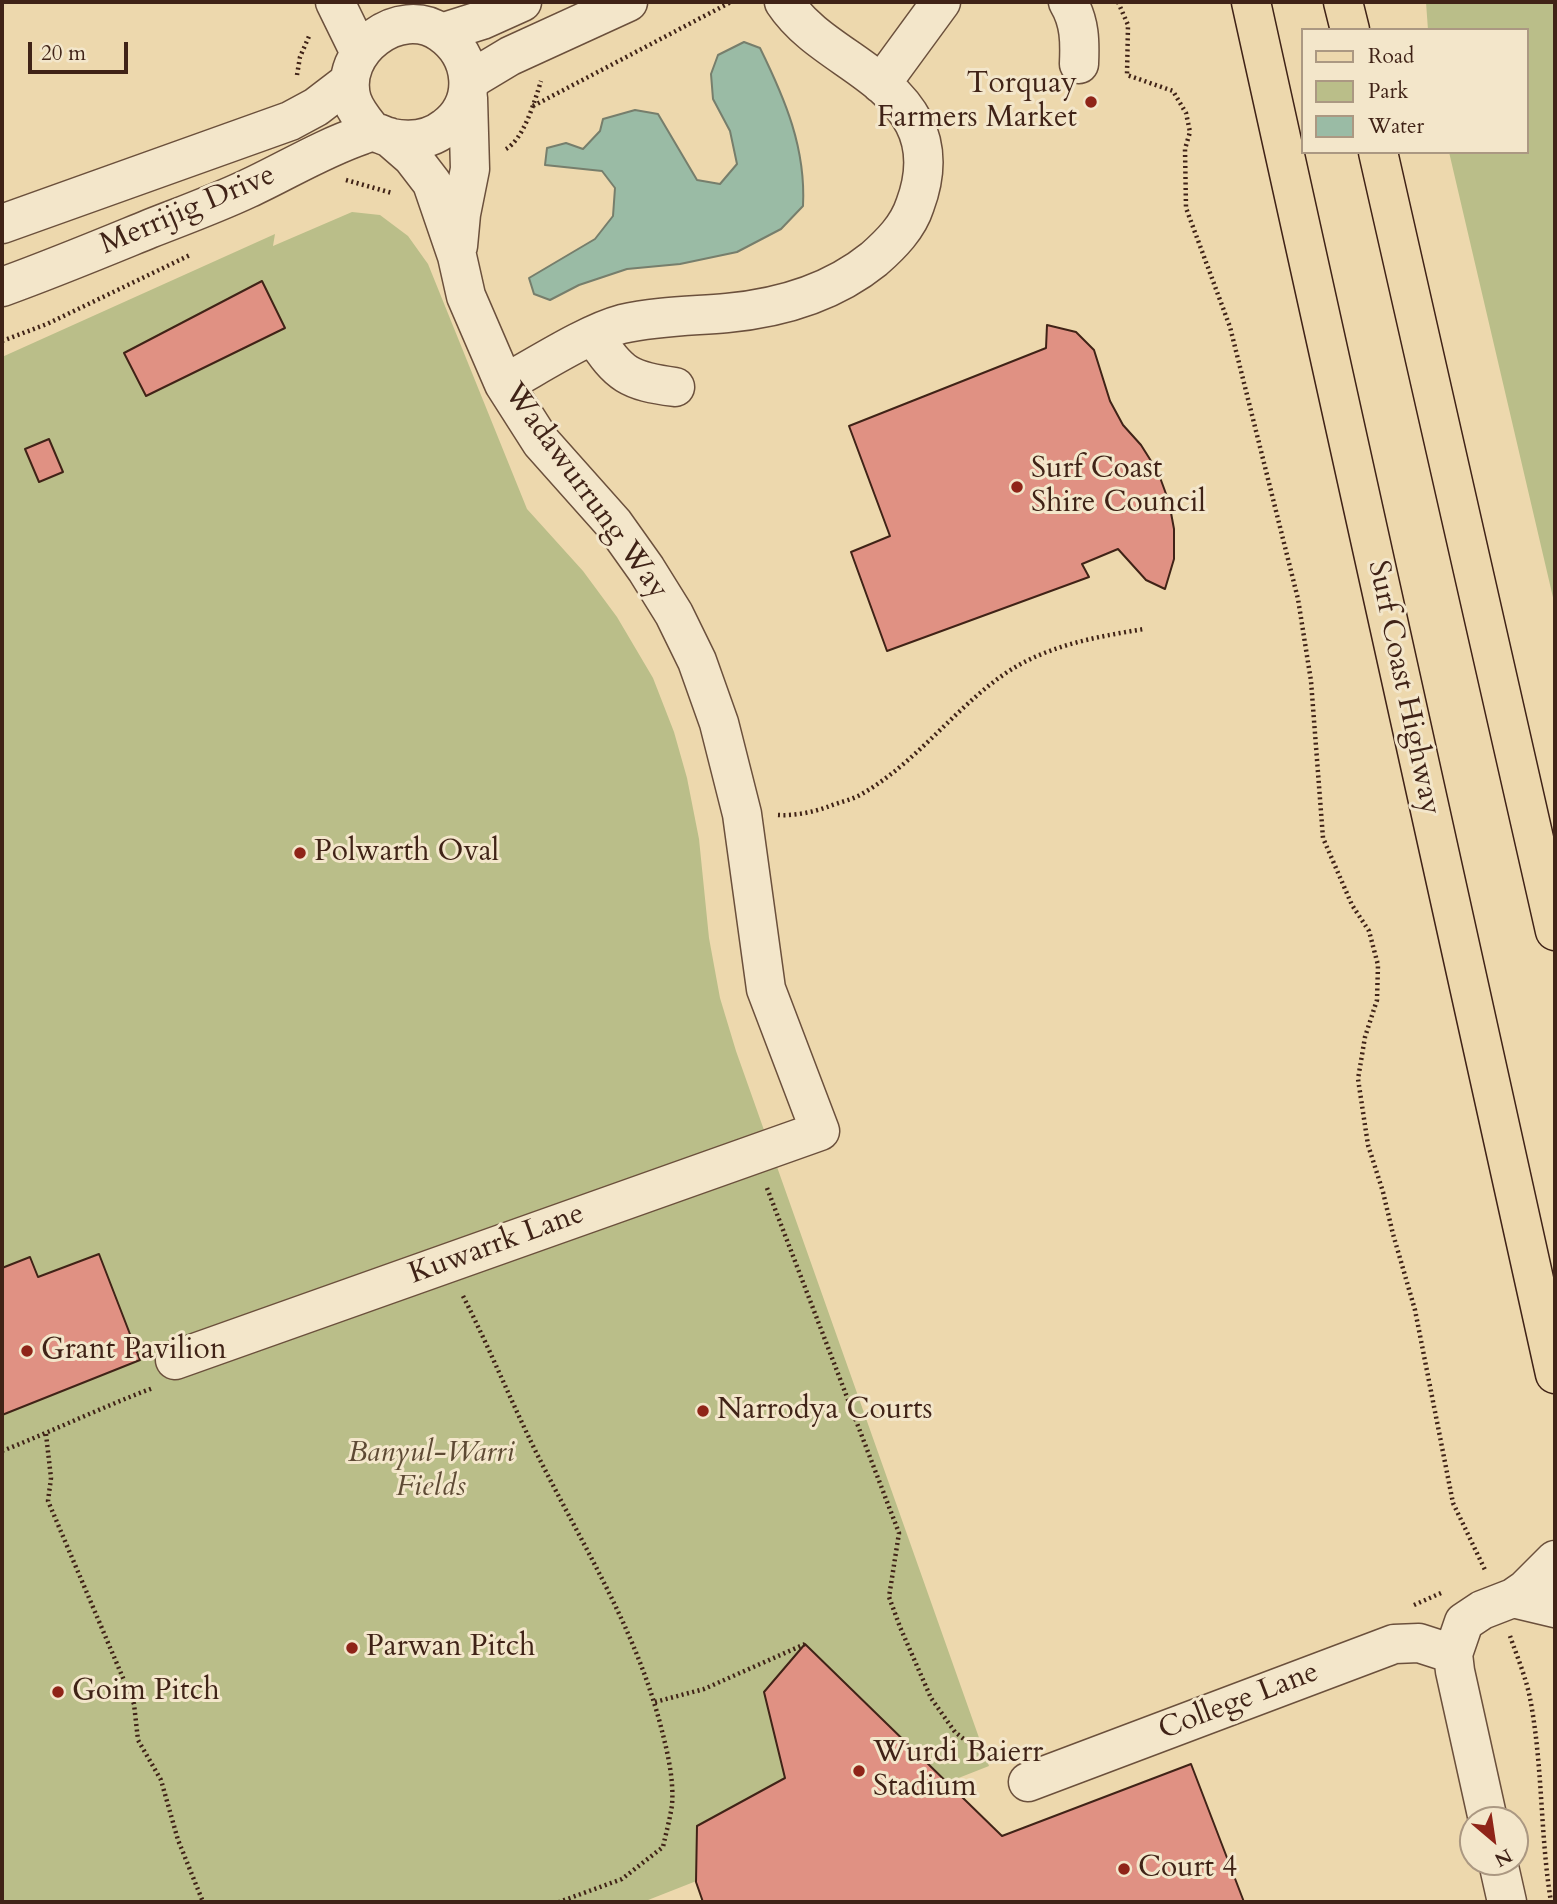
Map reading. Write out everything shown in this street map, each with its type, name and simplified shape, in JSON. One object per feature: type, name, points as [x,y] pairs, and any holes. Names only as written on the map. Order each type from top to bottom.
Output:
[{"type":"main road","name":"Surf Coast Highway","points":[[1251,2],[1555,1374]]},
{"type":"main road","points":[[1343,2],[1350,28]]},
{"type":"main road","points":[[1378,154],[1555,931]]},
{"type":"street","points":[[335,2],[355,66],[352,99],[360,116],[381,134]]},
{"type":"street","name":"Merrijig Drive","points":[[2,224],[290,121],[316,107],[355,66],[375,37],[394,28],[418,20],[482,20],[522,2]]},
{"type":"street","name":"Merrijig Drive","points":[[2,287],[245,190],[330,146],[381,134],[409,141],[428,137],[446,127],[459,114],[469,89],[510,56],[628,2]]},
{"type":"street","points":[[504,384],[620,325],[650,319],[739,312],[800,299],[858,272],[901,232],[914,210],[924,169],[923,150],[915,126],[902,103],[811,19],[793,16],[784,2]]},
{"type":"street","points":[[881,84],[941,2]]},
{"type":"street","points":[[1068,2],[1074,13],[1080,38],[1079,64]]},
{"type":"street","points":[[418,20],[458,50],[469,89]]},
{"type":"street","name":"Wadawurrung Way","points":[[457,256],[461,214],[470,169],[469,89]]},
{"type":"street","name":"Wadawurrung Way","points":[[381,134],[418,163],[432,183],[457,256],[466,296],[504,384],[529,425],[614,524],[646,569],[674,614],[698,661],[719,723],[742,814],[766,989],[820,1131]]},
{"type":"street","points":[[594,336],[611,363],[628,377],[650,384],[675,387]]},
{"type":"street","name":"Kuwarrk Lane","points":[[169,1372],[450,1262],[820,1131]]},
{"type":"street","points":[[1486,1806],[1453,1654],[1464,1622],[1482,1609],[1493,1588],[1544,1573],[1555,1560]]},
{"type":"street","points":[[1493,1588],[1555,1608]]},
{"type":"street","name":"College Lane","points":[[1023,1765],[1394,1644],[1419,1643],[1453,1654]]},
{"type":"street","points":[[1501,1876],[1507,1902]]},
{"type":"path","points":[[533,107],[729,2]]},
{"type":"path","points":[[1118,2],[1128,25],[1127,75],[1173,91],[1186,113],[1191,132],[1185,149],[1186,208],[1230,327],[1298,600],[1311,681],[1323,838],[1352,905],[1369,931],[1378,965],[1377,1000],[1365,1037],[1358,1079],[1368,1145],[1415,1310],[1453,1503],[1493,1588],[1530,1696],[1542,1793],[1546,1872],[1551,1902]]},
{"type":"path","points":[[334,186],[346,180]]},
{"type":"path","points":[[2,341],[47,324],[191,254]]},
{"type":"path","points":[[742,814],[785,816],[816,811],[859,796],[900,768],[1004,674],[1042,653],[1097,637],[1144,629]]},
{"type":"path","points":[[764,1178],[899,1534],[889,1597],[931,1698],[955,1732],[976,1749],[1006,1751],[1023,1765]]},
{"type":"path","points":[[450,1262],[455,1280],[535,1450],[595,1561],[630,1636],[655,1702],[669,1758],[672,1803],[663,1847],[622,1879],[559,1902]]},
{"type":"path","points":[[2,1451],[46,1434],[169,1372]]},
{"type":"path","points":[[46,1434],[51,1478],[48,1501],[134,1704],[138,1740],[161,1780],[178,1840],[203,1902]]},
{"type":"path","points":[[1412,1606],[1449,1589]]},
{"type":"path","points":[[655,1702],[704,1689],[806,1644]]},
{"type":"green space","points":[[1426,2],[1555,2],[1555,606],[1449,154],[1529,154],[1529,28],[1428,28]]},
{"type":"green space","name":"Banyul-Warri Fields","points":[[352,212],[380,215],[408,236],[428,264],[527,509],[583,571],[617,617],[653,678],[674,732],[687,778],[699,839],[709,938],[720,998],[736,1051],[989,1766],[643,1902],[2,1902],[2,357],[275,234],[273,246]]},
{"type":"water","points":[[744,42],[760,48],[792,124],[801,164],[803,206],[781,229],[737,252],[680,264],[627,269],[579,285],[550,300],[534,294],[529,278],[595,239],[613,216],[615,188],[602,171],[545,165],[547,148],[566,143],[583,149],[600,131],[603,119],[635,110],[658,114],[697,180],[720,184],[737,164],[730,131],[713,99],[711,74],[718,55]]},
{"type":"building","points":[[262,281],[285,328],[146,396],[124,353]]},
{"type":"building","name":"Surf Coast Shire Council","points":[[1047,325],[1076,332],[1094,350],[1110,401],[1123,425],[1141,445],[1158,472],[1169,502],[1174,529],[1174,559],[1165,589],[1146,580],[1118,549],[1082,564],[1089,577],[887,651],[851,552],[890,536],[849,426],[1046,348]]},
{"type":"building","points":[[49,439],[63,472],[39,482],[25,449]]},
{"type":"building","name":"Grant Pavilion","points":[[99,1254],[140,1360],[2,1415],[2,1268],[30,1257],[38,1277]]},
{"type":"building","name":"Wurdi Baierr Stadium","points":[[805,1644],[1002,1836],[1191,1764],[1244,1902],[703,1902],[696,1882],[697,1826],[785,1778],[764,1692]]},
{"type":"place","name":"Torquay Farmers Market","points":[[1091,102]]},
{"type":"place","name":"Surf Coast Shire Council","points":[[1017,487]]},
{"type":"place","name":"Polwarth Oval","points":[[300,853]]},
{"type":"place","name":"Grant Pavilion","points":[[27,1351]]},
{"type":"place","name":"Narrodya Courts","points":[[703,1411]]},
{"type":"place","name":"Parwan Pitch","points":[[352,1648]]},
{"type":"place","name":"Goim Pitch","points":[[58,1692]]},
{"type":"place","name":"Wurdi Baierr Stadium","points":[[859,1771]]},
{"type":"place","name":"Court 4","points":[[1124,1869]]}]
